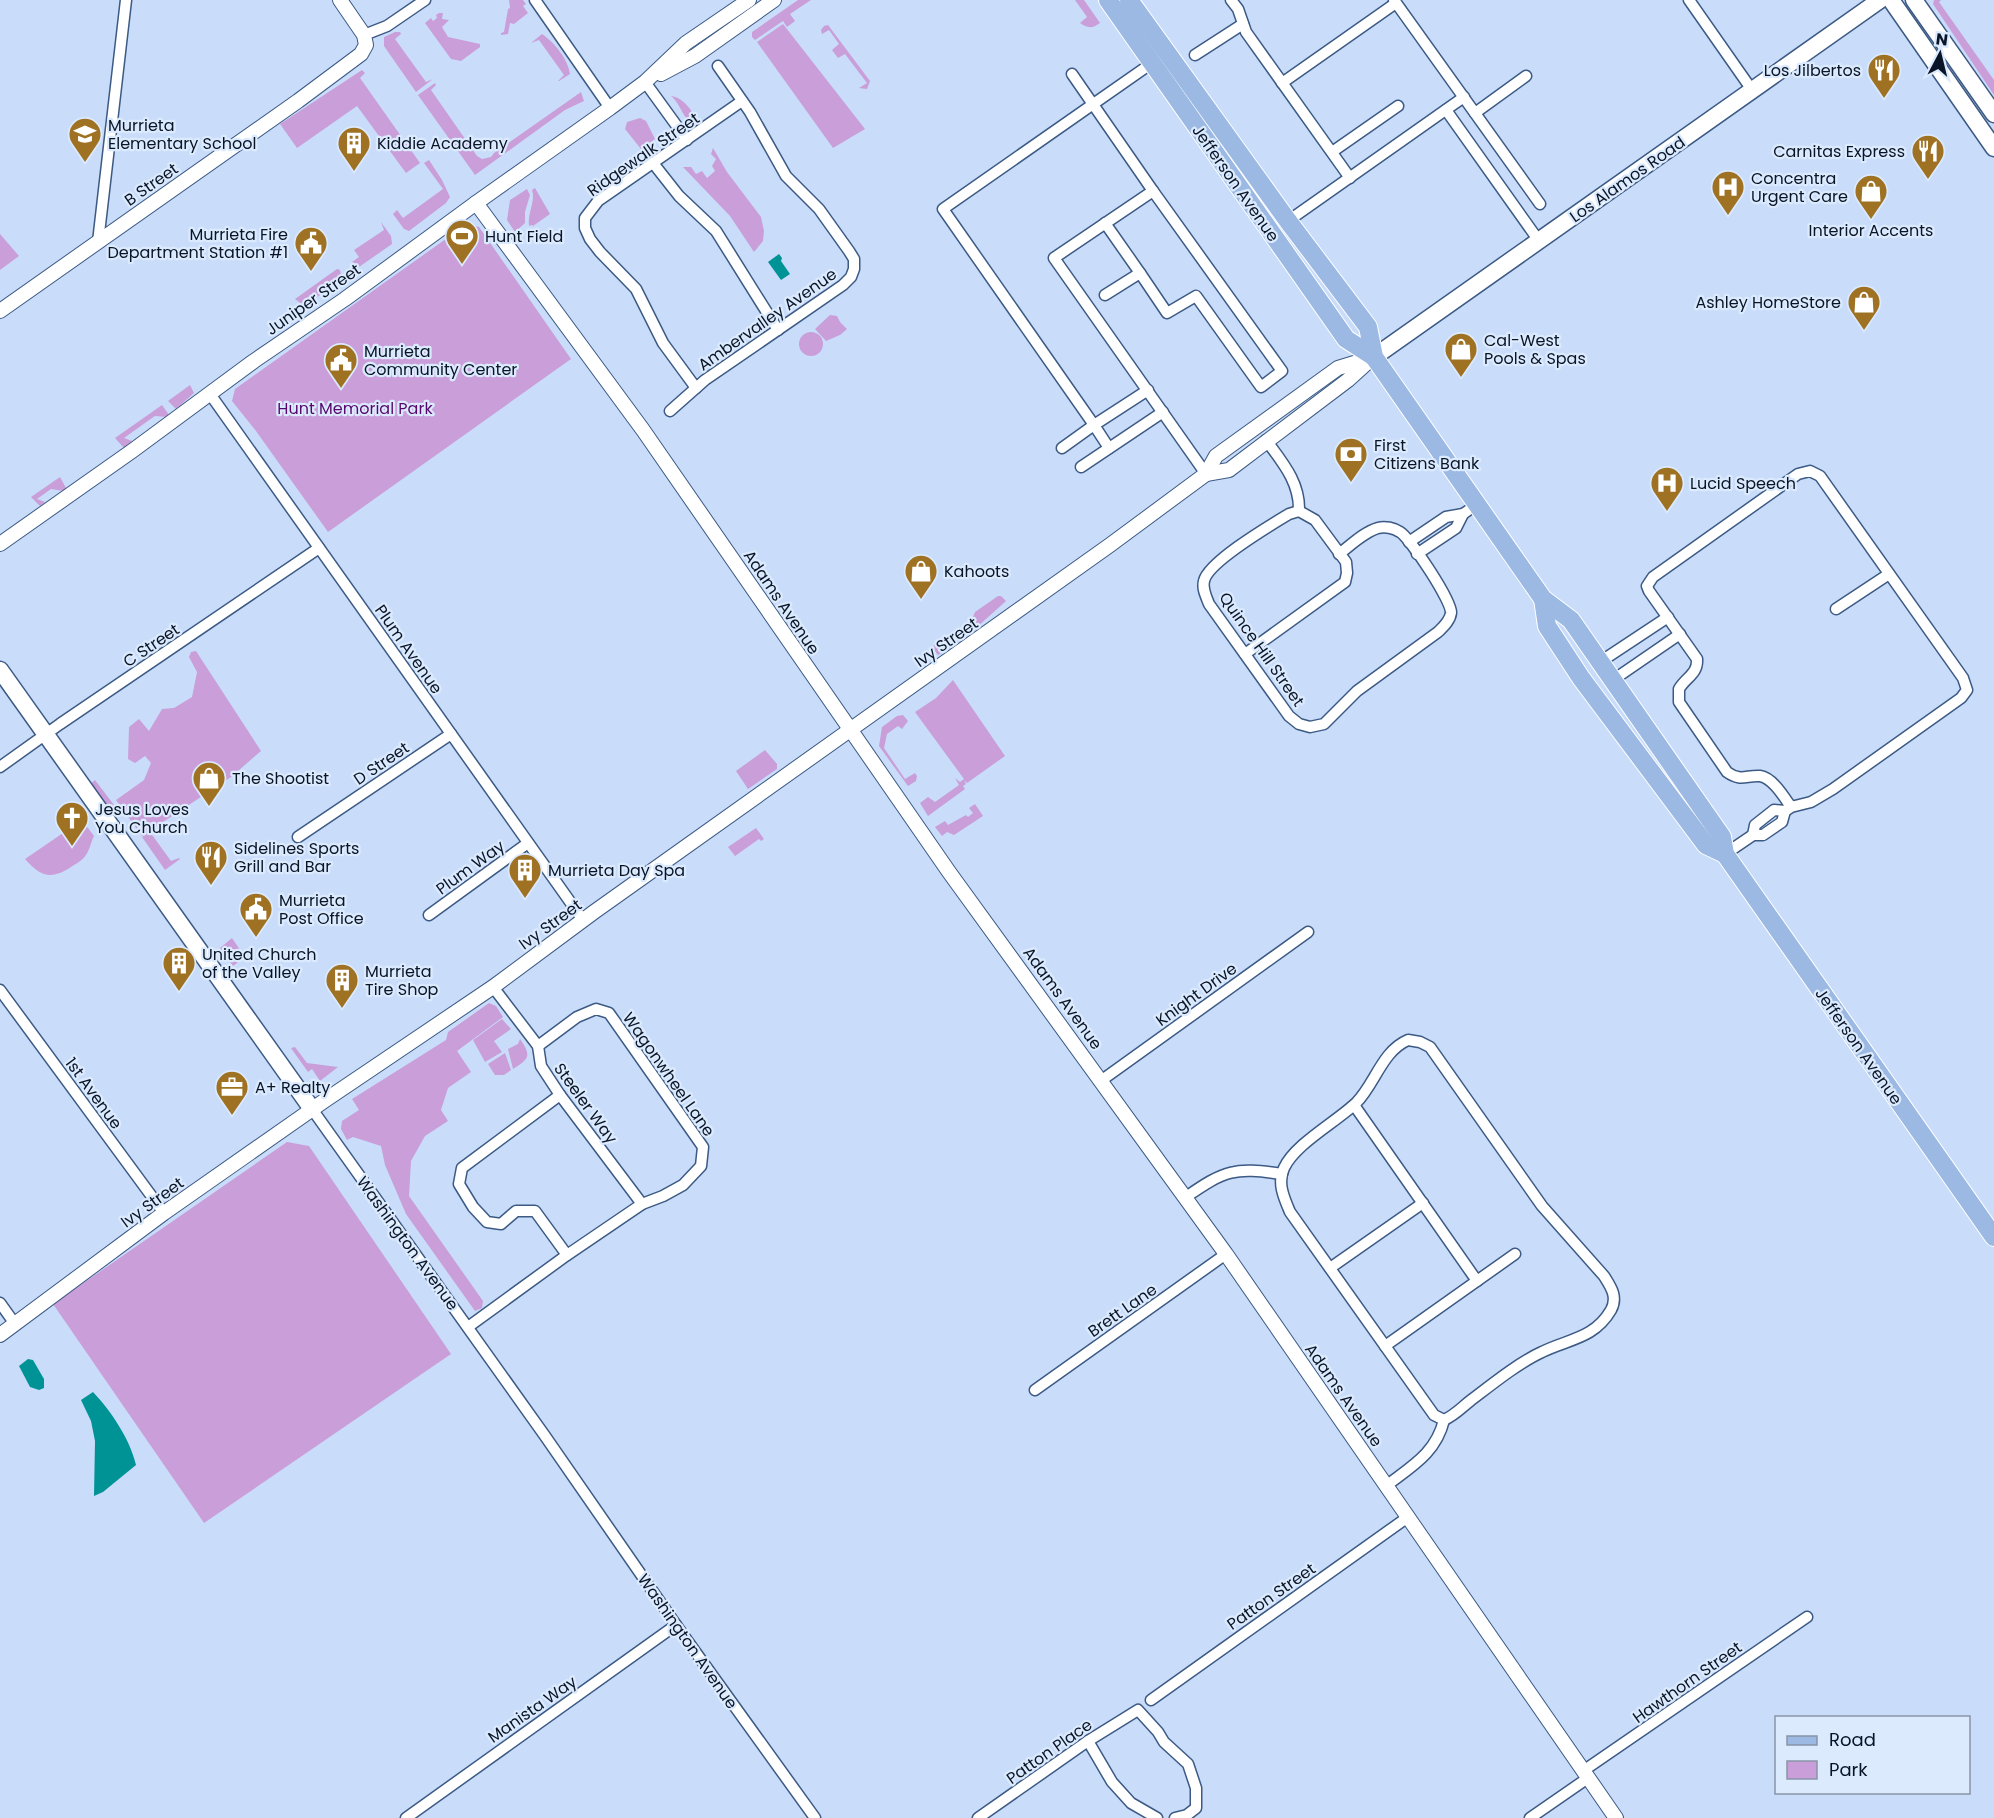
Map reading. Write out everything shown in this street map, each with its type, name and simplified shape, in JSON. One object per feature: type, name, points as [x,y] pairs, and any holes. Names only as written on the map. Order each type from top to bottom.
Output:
[{"type":"main road","name":"Jefferson Avenue","points":[[1108,0],[1124,8],[1152,63],[1346,339],[1374,357]]},
{"type":"main road","name":"Los Alamos Road","points":[[1374,357],[1880,0]]},
{"type":"main road","points":[[1891,0],[1994,148]]},
{"type":"main road","points":[[1914,0],[1994,114]]},
{"type":"main road","name":"Jefferson Avenue","points":[[1124,8],[1144,33],[1153,34],[1368,327],[1374,357],[1470,509],[1543,599],[1571,620],[1722,837],[1725,854],[1994,1237]]},
{"type":"main road","name":"Jefferson Avenue","points":[[1543,599],[1547,626],[1581,678],[1706,845],[1725,854]]},
{"type":"main road","name":"Washington Avenue","points":[[0,670],[312,1109]]},
{"type":"main road","points":[[1581,678],[1593,674],[1620,708],[1640,720]]},
{"type":"street","points":[[98,242],[126,0]]},
{"type":"street","points":[[340,0],[364,34],[387,26],[425,0]]},
{"type":"street","points":[[535,0],[610,108]]},
{"type":"street","name":"Juniper Street","points":[[0,544],[610,108],[645,82],[686,43],[749,0]]},
{"type":"street","name":"Juniper Street","points":[[645,82],[695,56],[774,0]]},
{"type":"street","points":[[1231,0],[1238,9],[1246,32],[1350,177]]},
{"type":"street","points":[[1689,0],[1752,90]]},
{"type":"street","points":[[1282,83],[1395,1],[1540,204]]},
{"type":"street","points":[[1195,55],[1243,24]]},
{"type":"street","name":"B Street","points":[[0,311],[357,57],[366,45],[364,34]]},
{"type":"street","points":[[1109,448],[943,209],[1152,63]]},
{"type":"street","name":"Ambervalley Avenue","points":[[670,411],[696,387],[843,285],[851,277],[854,269],[854,259],[849,250],[819,209],[782,170],[758,126],[718,66]]},
{"type":"street","points":[[1072,74],[1282,371],[1261,387],[1196,296],[1167,313],[1105,223]]},
{"type":"street","points":[[1475,112],[1526,76]]},
{"type":"street","points":[[645,82],[687,140]]},
{"type":"street","points":[[1288,221],[1464,97]]},
{"type":"street","name":"Ridgewalk Street","points":[[696,387],[663,343],[636,289],[600,252],[585,228],[585,218],[598,201],[742,101]]},
{"type":"street","points":[[1332,152],[1398,106]]},
{"type":"street","points":[[1446,110],[1539,241]]},
{"type":"street","points":[[653,163],[679,195],[716,231],[778,330]]},
{"type":"street","points":[[1153,190],[1054,258],[1206,474]]},
{"type":"street","points":[[1515,206],[1532,193]]},
{"type":"street","name":"Adams Avenue","points":[[476,203],[643,430],[949,872],[1186,1197],[1616,1818]]},
{"type":"street","points":[[1105,295],[1140,273]]},
{"type":"street","name":"Ivy Street","points":[[1206,474],[1229,470],[1348,380],[1374,357]]},
{"type":"street","name":"Ivy Street","points":[[0,1335],[164,1213],[312,1109],[493,987],[1110,545],[1206,474],[1216,456],[1338,368],[1374,357]]},
{"type":"street","points":[[1062,448],[1148,390]]},
{"type":"street","name":"Plum Avenue","points":[[210,394],[583,921]]},
{"type":"street","points":[[1081,467],[1163,412]]},
{"type":"street","points":[[1245,654],[1335,591],[1345,582],[1347,573],[1346,562],[1315,520],[1299,511],[1295,483],[1266,440]]},
{"type":"street","points":[[1725,854],[1754,834],[1763,836],[1782,822],[1788,809],[1811,802],[1833,789],[1960,698],[1967,690],[1963,678],[1820,476],[1815,472],[1805,471],[1653,577],[1647,586],[1697,659],[1695,673],[1679,689],[1679,702],[1686,714],[1727,772],[1737,778],[1761,776],[1765,778],[1771,782],[1788,809]]},
{"type":"street","points":[[1409,542],[1446,517],[1470,509]]},
{"type":"street","points":[[1339,554],[1378,528],[1390,528],[1402,533],[1418,554],[1456,528],[1470,509]]},
{"type":"street","name":"Quince Hill Street","points":[[1299,511],[1289,514],[1212,566],[1206,574],[1204,593],[1209,604],[1289,716],[1303,725],[1310,727],[1324,724],[1365,684],[1447,624],[1451,613],[1449,601],[1418,554]]},
{"type":"street","name":"C Street","points":[[0,767],[319,548]]},
{"type":"street","points":[[1836,609],[1889,574]]},
{"type":"street","points":[[1600,662],[1668,617]]},
{"type":"street","points":[[1644,634],[1656,650]]},
{"type":"street","points":[[1613,680],[1680,634]]},
{"type":"street","name":"D Street","points":[[298,837],[451,734]]},
{"type":"street","name":"Plum Way","points":[[429,915],[528,843]]},
{"type":"street","name":"Knight Drive","points":[[1102,1080],[1308,932]]},
{"type":"street","name":"Steeler Way","points":[[493,987],[538,1046],[541,1066],[560,1095],[642,1204]]},
{"type":"street","name":"1st Avenue","points":[[0,990],[164,1213]]},
{"type":"street","name":"Wagonwheel Lane","points":[[468,1327],[642,1204],[683,1185],[701,1166],[703,1147],[609,1013],[596,1009],[577,1017],[538,1046]]},
{"type":"street","points":[[1386,1486],[1424,1456],[1438,1440],[1444,1420],[1543,1351],[1562,1345],[1593,1330],[1612,1308],[1615,1297],[1604,1276],[1530,1190],[1430,1047],[1408,1040],[1397,1044],[1385,1060],[1373,1083],[1354,1105],[1295,1153],[1285,1166],[1281,1179],[1283,1196],[1290,1212],[1434,1415],[1444,1420]]},
{"type":"street","points":[[560,1095],[462,1168],[459,1184],[473,1207],[487,1222],[501,1224],[516,1211],[535,1211],[567,1255]]},
{"type":"street","points":[[1354,1105],[1477,1281]]},
{"type":"street","name":"Washington Avenue","points":[[312,1109],[815,1818]]},
{"type":"street","points":[[1186,1197],[1211,1180],[1231,1172],[1252,1170],[1282,1174]]},
{"type":"street","points":[[1330,1268],[1423,1203]]},
{"type":"street","name":"Brett Lane","points":[[1035,1390],[1226,1254]]},
{"type":"street","points":[[1385,1346],[1515,1254]]},
{"type":"street","points":[[0,1303],[15,1324]]},
{"type":"street","name":"Patton Street","points":[[1151,1700],[1408,1517]]},
{"type":"street","name":"Hawthorn Street","points":[[1530,1818],[1585,1775],[1807,1617]]},
{"type":"street","name":"Manista Way","points":[[406,1818],[676,1625]]},
{"type":"street","name":"Patton Place","points":[[978,1818],[1088,1741],[1138,1710],[1164,1742],[1188,1764],[1195,1784],[1196,1808],[1187,1815],[1175,1818]]},
{"type":"street","points":[[1088,1741],[1112,1782],[1131,1803],[1157,1818]]},
{"type":"green space","points":[[509,0],[523,0],[526,4],[523,6],[528,13],[514,24],[510,23],[508,34],[501,35],[504,32],[510,8]]},
{"type":"green space","points":[[798,0],[811,0],[790,14],[795,21],[787,27],[783,21],[755,40],[752,37],[752,32]]},
{"type":"green space","points":[[1075,0],[1084,0],[1100,23],[1090,27],[1080,23],[1087,17]]},
{"type":"green space","points":[[1934,0],[1941,0],[1939,2],[1994,80],[1994,95],[1933,4]]},
{"type":"green space","points":[[439,13],[443,13],[442,19],[449,20],[442,27],[448,37],[480,44],[480,47],[461,61],[451,59],[425,23],[431,18],[433,21]]},
{"type":"green space","points":[[783,24],[865,129],[833,148],[757,42]]},
{"type":"green space","points":[[828,25],[870,81],[867,89],[859,88],[867,83],[845,54],[838,58],[832,50],[839,44],[829,30],[822,34],[821,30]]},
{"type":"green space","points":[[400,32],[401,34],[395,39],[426,82],[433,79],[416,92],[384,46],[384,37]]},
{"type":"green space","points":[[542,34],[560,51],[569,68],[570,74],[559,81],[564,75],[539,40],[531,43]]},
{"type":"green space","points":[[362,70],[365,73],[360,78],[420,163],[406,173],[357,106],[297,148],[280,124]]},
{"type":"green space","points":[[435,83],[436,85],[431,90],[477,156],[482,159],[491,157],[581,92],[584,101],[565,110],[475,175],[418,95]]},
{"type":"green space","points":[[671,96],[676,97],[691,110],[700,123],[698,125],[689,121]]},
{"type":"green space","points":[[640,118],[646,121],[655,139],[641,149],[625,129],[627,122]]},
{"type":"green space","points":[[713,148],[727,172],[761,217],[764,231],[763,241],[754,252],[730,216],[683,167],[691,167],[696,174],[702,171],[707,178],[715,171],[712,166],[716,159],[711,154]]},
{"type":"green space","points":[[429,160],[450,197],[446,203],[409,231],[404,229],[393,214],[397,210],[403,218],[443,189],[424,163]]},
{"type":"green space","points":[[535,188],[550,214],[533,226],[529,226],[532,190]]},
{"type":"green space","points":[[527,189],[530,195],[525,212],[525,223],[515,232],[507,220],[510,200]]},
{"type":"green space","points":[[381,222],[391,236],[392,244],[359,267],[352,262],[359,257],[354,250],[384,230]]},
{"type":"green space","name":"Hunt Memorial Park","points":[[464,226],[479,227],[571,359],[328,532],[232,401],[235,389]]},
{"type":"green space","points":[[0,234],[19,256],[0,270]]},
{"type":"green space","points":[[337,269],[340,270],[342,280],[307,304],[303,305],[295,299]]},
{"type":"green space","points":[[830,315],[837,316],[847,329],[826,341],[815,329]]},
{"type":"green space","points":[[811,332],[816,333],[822,339],[822,349],[816,355],[811,356],[806,355],[800,349],[799,344],[800,339],[806,333]]},
{"type":"green space","points":[[190,385],[194,393],[176,409],[168,401]]},
{"type":"green space","points":[[162,405],[169,415],[167,417],[155,416],[124,438],[132,441],[124,448],[115,438]]},
{"type":"green space","points":[[60,477],[66,488],[63,491],[51,489],[37,499],[45,502],[40,506],[31,497]]},
{"type":"green space","points":[[998,596],[1006,601],[976,628],[971,622],[975,612]]},
{"type":"green space","points":[[951,633],[960,640],[938,655],[933,649],[934,645]]},
{"type":"green space","points":[[196,651],[261,751],[231,777],[142,836],[116,800],[144,780],[151,763],[145,756],[135,763],[128,759],[129,727],[139,719],[149,731],[162,709],[174,708],[192,697],[197,672],[189,657],[191,652]]},
{"type":"green space","points":[[953,680],[1005,756],[967,783],[964,780],[965,789],[928,816],[920,803],[928,797],[935,802],[959,785],[955,778],[960,782],[964,779],[915,712],[936,698]]},
{"type":"green space","points":[[903,715],[908,721],[902,729],[898,726],[887,734],[884,748],[905,779],[915,773],[917,776],[916,781],[908,786],[879,746],[882,727],[897,716]]},
{"type":"green space","points":[[765,750],[777,764],[777,769],[748,789],[736,771]]},
{"type":"green space","points":[[95,780],[114,805],[112,816],[90,784]]},
{"type":"green space","points":[[975,804],[983,816],[954,835],[947,832],[942,836],[935,827],[945,821],[948,825],[966,815],[968,817],[973,813],[969,808]]},
{"type":"green space","points":[[82,820],[94,836],[83,859],[58,874],[46,875],[36,870],[25,859]]},
{"type":"green space","points":[[756,828],[764,839],[761,841],[759,839],[735,856],[728,847]]},
{"type":"green space","points":[[150,832],[171,861],[180,859],[165,870],[142,837]]},
{"type":"green space","points":[[232,938],[245,957],[233,966],[220,948]]},
{"type":"green space","points":[[489,1003],[496,1006],[503,1017],[457,1051],[471,1072],[448,1088],[441,1110],[448,1121],[425,1136],[411,1161],[409,1196],[483,1301],[482,1308],[475,1311],[406,1214],[385,1165],[381,1146],[353,1137],[347,1140],[341,1129],[342,1121],[359,1110],[352,1099],[446,1040],[448,1032]]},
{"type":"green space","points":[[502,1019],[511,1029],[494,1041],[502,1052],[485,1062],[473,1040]]},
{"type":"green space","points":[[520,1039],[526,1049],[527,1057],[513,1069],[508,1049],[518,1044]]},
{"type":"green space","points":[[295,1047],[307,1063],[338,1067],[320,1081],[312,1069],[308,1072],[291,1048]]},
{"type":"green space","points":[[505,1053],[511,1070],[504,1075],[495,1075],[488,1064]]},
{"type":"green space","points":[[287,1142],[309,1146],[451,1354],[204,1523],[53,1304]]},
{"type":"shaded area","points":[[779,254],[790,274],[781,280],[768,262]]},
{"type":"shaded area","points":[[28,1359],[33,1360],[44,1379],[44,1388],[39,1390],[30,1387],[19,1366]]},
{"type":"shaded area","points":[[93,1392],[119,1426],[136,1465],[103,1492],[94,1496],[95,1441],[91,1421],[81,1400]]},
{"type":"place","name":"Los Jilbertos","points":[[1884,99]]},
{"type":"place","name":"Murrieta Elementary School","points":[[85,163]]},
{"type":"place","name":"Kiddie Academy","points":[[354,172]]},
{"type":"place","name":"Carnitas Express","points":[[1928,180]]},
{"type":"place","name":"Concentra Urgent Care","points":[[1728,216]]},
{"type":"place","name":"Interior Accents","points":[[1871,220]]},
{"type":"place","name":"Hunt Field","points":[[462,265]]},
{"type":"place","name":"Murrieta Fire Department Station #1","points":[[311,272]]},
{"type":"place","name":"Ashley HomeStore","points":[[1864,331]]},
{"type":"place","name":"Cal-West Pools & Spas","points":[[1461,378]]},
{"type":"place","name":"Murrieta Community Center","points":[[341,389]]},
{"type":"place","name":"First Citizens Bank","points":[[1351,483]]},
{"type":"place","name":"Lucid Speech","points":[[1667,512]]},
{"type":"place","name":"Kahoots","points":[[921,600]]},
{"type":"place","name":"The Shootist","points":[[209,807]]},
{"type":"place","name":"Jesus Loves You Church","points":[[72,847]]},
{"type":"place","name":"Sidelines Sports Grill and Bar","points":[[211,886]]},
{"type":"place","name":"Murrieta Day Spa","points":[[525,899]]},
{"type":"place","name":"Murrieta Post Office","points":[[256,938]]},
{"type":"place","name":"United Church of the Valley","points":[[179,992]]},
{"type":"place","name":"Murrieta Tire Shop","points":[[342,1009]]},
{"type":"place","name":"A+ Realty","points":[[232,1116]]}]
